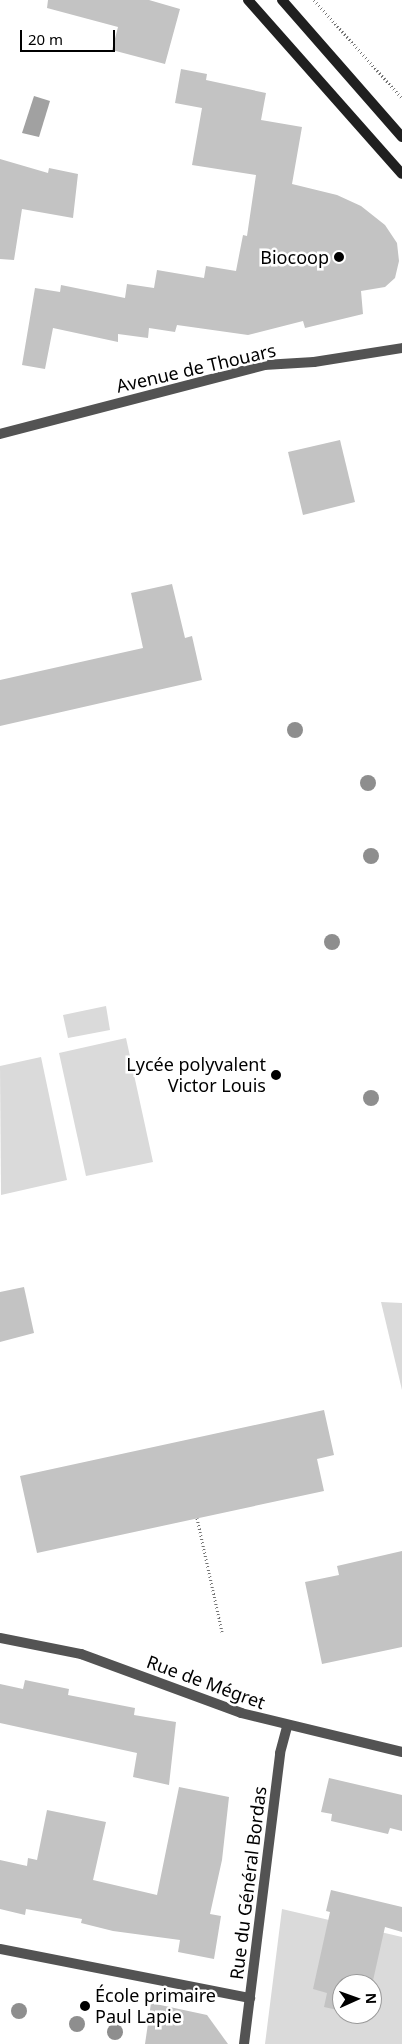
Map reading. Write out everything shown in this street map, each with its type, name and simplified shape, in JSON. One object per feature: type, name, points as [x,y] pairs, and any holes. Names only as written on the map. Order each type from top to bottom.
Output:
[{"type":"main road","points":[[248,0],[402,174]]},
{"type":"main road","points":[[282,0],[402,137]]},
{"type":"street","name":"Avenue de Thouars","points":[[0,434],[264,365],[314,362],[402,348]]},
{"type":"street","name":"Rue de Mégret","points":[[0,1638],[81,1654],[287,1726],[402,1752]]},
{"type":"street","name":"Rue du Général Bordas","points":[[244,2044],[280,1753],[287,1726]]},
{"type":"street","points":[[0,1949],[250,1998]]},
{"type":"path","points":[[314,0],[402,98]]},
{"type":"path","points":[[197,1518],[222,1632]]},
{"type":"shaded area","points":[[34,96],[50,101],[39,137],[22,133]]},
{"type":"shaded area","points":[[106,1006],[110,1030],[68,1038],[63,1015]]},
{"type":"shaded area","points":[[126,1038],[153,1162],[86,1176],[59,1053]]},
{"type":"shaded area","points":[[41,1057],[67,1180],[1,1195],[0,1066]]},
{"type":"shaded area","points":[[381,1302],[402,1303],[402,1390]]},
{"type":"shaded area","points":[[282,1909],[402,1937],[402,2044],[265,2044]]},
{"type":"building","points":[[48,0],[149,0],[180,9],[165,64],[112,50],[118,27],[47,8]]},
{"type":"building","points":[[181,69],[207,74],[206,80],[266,93],[261,120],[302,127],[292,184],[337,195],[361,206],[385,225],[397,243],[399,261],[395,278],[385,287],[361,291],[363,314],[305,328],[303,321],[248,335],[177,325],[175,332],[149,328],[148,338],[118,334],[118,342],[53,328],[45,369],[22,365],[35,288],[60,292],[61,285],[125,298],[127,284],[154,288],[157,270],[204,278],[206,266],[236,271],[243,235],[247,236],[256,175],[192,165],[202,108],[175,103]]},
{"type":"building","points":[[0,159],[48,173],[49,168],[78,174],[73,218],[22,209],[14,260],[0,259]]},
{"type":"building","points":[[340,440],[355,502],[303,515],[288,452]]},
{"type":"building","points":[[172,584],[185,638],[192,636],[202,680],[0,726],[0,680],[143,648],[131,593]]},
{"type":"building","points":[[24,1287],[34,1333],[0,1342],[0,1292]]},
{"type":"building","points":[[324,1410],[334,1455],[317,1459],[324,1491],[37,1553],[20,1476]]},
{"type":"building","points":[[402,1551],[402,1647],[322,1664],[305,1582],[339,1575],[337,1566]]},
{"type":"building","points":[[25,1680],[69,1689],[68,1695],[135,1708],[134,1715],[176,1722],[169,1785],[133,1777],[137,1753],[0,1723],[0,1684],[23,1689]]},
{"type":"building","points":[[329,1778],[402,1795],[402,1831],[390,1828],[388,1834],[331,1821],[332,1814],[321,1812]]},
{"type":"building","points":[[179,1787],[229,1797],[222,1860],[210,1914],[221,1916],[214,1959],[178,1952],[180,1940],[113,1931],[81,1923],[82,1919],[26,1909],[25,1915],[0,1909],[0,1860],[27,1866],[28,1858],[37,1860],[47,1810],[106,1822],[93,1880],[157,1895]]},
{"type":"building","points":[[331,1890],[402,1907],[402,1932],[385,1927],[374,1974],[332,1974],[332,2009],[324,2007],[327,1993],[313,1989],[330,1912],[326,1911]]},
{"type":"building","points":[[151,2003],[207,2015],[228,2044],[145,2044]]},
{"type":"place","name":"Biocoop","points":[[339,257]]},
{"type":"place","name":"Lycée polyvalent Victor Louis","points":[[276,1075]]},
{"type":"place","name":"École primaire Paul Lapie","points":[[85,2006]]}]
